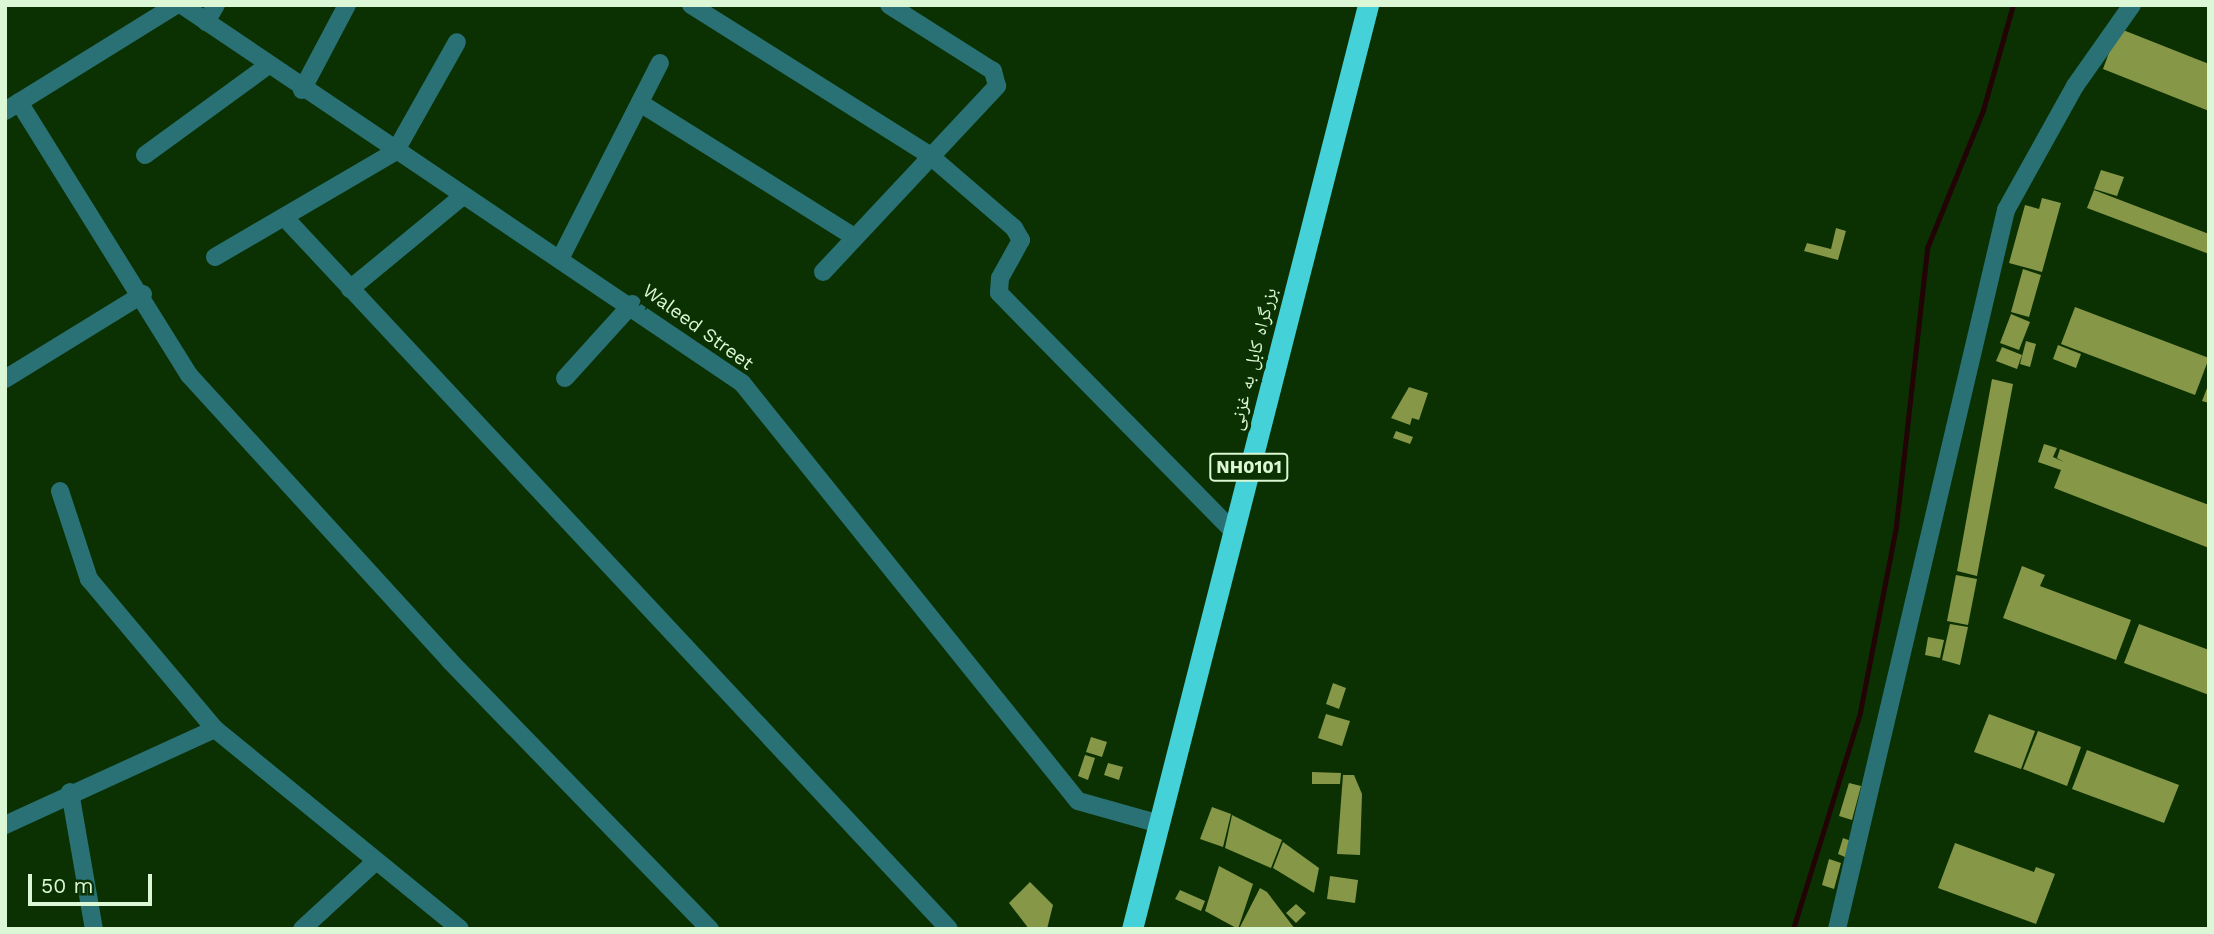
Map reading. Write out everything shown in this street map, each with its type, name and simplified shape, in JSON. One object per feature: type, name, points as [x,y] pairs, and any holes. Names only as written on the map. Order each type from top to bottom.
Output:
[{"type":"highway","name":"بزرگراه کابل به غزنی","points":[[1132,929],[1368,5]]},
{"type":"street","points":[[176,5],[12,107],[143,293],[189,375],[449,660],[710,929]]},
{"type":"street","name":"Waleed Street","points":[[182,5],[395,152],[632,304],[742,383],[1078,801],[1160,824]]},
{"type":"street","points":[[206,22],[216,5]]},
{"type":"street","points":[[302,90],[347,5]]},
{"type":"street","points":[[691,5],[928,154],[1014,228],[1021,240],[1000,278],[999,293],[1233,531]]},
{"type":"street","points":[[823,272],[999,77],[889,5]]},
{"type":"street","points":[[1837,929],[2007,210],[2075,86],[2132,5]]},
{"type":"street","points":[[215,257],[286,219],[395,152],[457,42]]},
{"type":"street","points":[[560,259],[660,63]]},
{"type":"street","points":[[145,155],[267,66]]},
{"type":"street","points":[[639,103],[853,236]]},
{"type":"street","points":[[349,289],[463,196]]},
{"type":"street","points":[[286,219],[949,929]]},
{"type":"street","points":[[5,379],[143,293]]},
{"type":"street","points":[[565,378],[632,304]]},
{"type":"street","points":[[60,491],[89,579],[215,729],[460,929]]},
{"type":"street","points":[[6,824],[70,792],[215,729]]},
{"type":"street","points":[[70,792],[94,929]]},
{"type":"street","points":[[302,929],[376,861]]},
{"type":"building","points":[[2118,28],[2209,64],[2209,111],[2103,69]]},
{"type":"building","points":[[2101,170],[2124,177],[2117,196],[2094,189]]},
{"type":"building","points":[[2094,190],[2209,234],[2209,254],[2087,208]]},
{"type":"building","points":[[2042,198],[2061,203],[2042,272],[2009,263],[2025,205],[2039,209]]},
{"type":"building","points":[[1836,228],[1846,231],[1838,260],[1804,251],[1807,243],[1831,249]]},
{"type":"building","points":[[2023,269],[2041,275],[2029,317],[2011,312]]},
{"type":"building","points":[[2075,307],[2209,358],[2195,395],[2061,344]]},
{"type":"building","points":[[2011,314],[2030,322],[2019,350],[2000,343]]},
{"type":"building","points":[[2026,341],[2036,344],[2030,367],[2020,364]]},
{"type":"building","points":[[2058,345],[2081,354],[2076,368],[2053,359]]},
{"type":"building","points":[[2002,347],[2022,355],[2017,369],[1996,361]]},
{"type":"building","points":[[1992,379],[2013,384],[1977,576],[1957,571]]},
{"type":"building","points":[[2209,383],[2209,403],[2202,401]]},
{"type":"building","points":[[1409,387],[1428,393],[1419,420],[1412,418],[1410,425],[1391,418]]},
{"type":"building","points":[[1396,431],[1413,437],[1410,444],[1393,438]]},
{"type":"building","points":[[2044,444],[2057,448],[2053,457],[2064,462],[2057,458],[2060,449],[2209,505],[2209,548],[2054,488],[2061,470],[2038,462]]},
{"type":"building","points":[[2022,566],[2045,575],[2040,586],[2131,620],[2116,660],[2003,618]]},
{"type":"building","points":[[1956,575],[1977,579],[1968,625],[1947,621]]},
{"type":"building","points":[[1950,624],[1968,627],[1960,665],[1942,660]]},
{"type":"building","points":[[2139,624],[2209,650],[2209,695],[2124,663]]},
{"type":"building","points":[[1928,637],[1944,640],[1940,658],[1925,655]]},
{"type":"building","points":[[1333,683],[1346,688],[1339,709],[1326,704]]},
{"type":"building","points":[[1326,714],[1350,721],[1342,746],[1318,738]]},
{"type":"building","points":[[1989,714],[2035,731],[2021,769],[1974,752]]},
{"type":"building","points":[[2038,731],[2081,747],[2067,786],[2023,769]]},
{"type":"building","points":[[1091,737],[1107,742],[1102,757],[1086,752]]},
{"type":"building","points":[[2087,750],[2179,785],[2164,823],[2072,789]]},
{"type":"building","points":[[1085,755],[1095,758],[1088,780],[1078,776]]},
{"type":"building","points":[[1108,763],[1123,767],[1119,780],[1104,775]]},
{"type":"building","points":[[1312,772],[1341,773],[1340,784],[1312,784]]},
{"type":"building","points":[[1343,775],[1354,775],[1362,794],[1360,855],[1337,854]]},
{"type":"building","points":[[1849,783],[1861,786],[1852,820],[1839,816]]},
{"type":"building","points":[[1212,807],[1231,814],[1223,847],[1200,839]]},
{"type":"building","points":[[1232,815],[1282,840],[1271,868],[1225,848]]},
{"type":"building","points":[[1843,838],[1851,841],[1845,857],[1838,854]]},
{"type":"building","points":[[1283,842],[1319,868],[1314,893],[1273,868]]},
{"type":"building","points":[[1955,843],[2034,872],[2036,867],[2055,874],[2036,924],[1938,888]]},
{"type":"building","points":[[1829,859],[1841,863],[1834,889],[1822,885]]},
{"type":"building","points":[[1219,866],[1253,884],[1238,929],[1205,911]]},
{"type":"building","points":[[1330,876],[1358,880],[1355,903],[1327,899]]},
{"type":"building","points":[[1030,882],[1053,905],[1047,929],[1029,929],[1009,903]]},
{"type":"building","points":[[1260,888],[1267,892],[1295,929],[1239,929]]},
{"type":"building","points":[[1180,890],[1205,901],[1201,911],[1175,899]]},
{"type":"building","points":[[1296,904],[1306,913],[1296,923],[1286,913]]},
{"type":"waterway","points":[[1793,929],[1860,712],[1896,526],[1927,248],[1983,110],[2013,5]]}]
